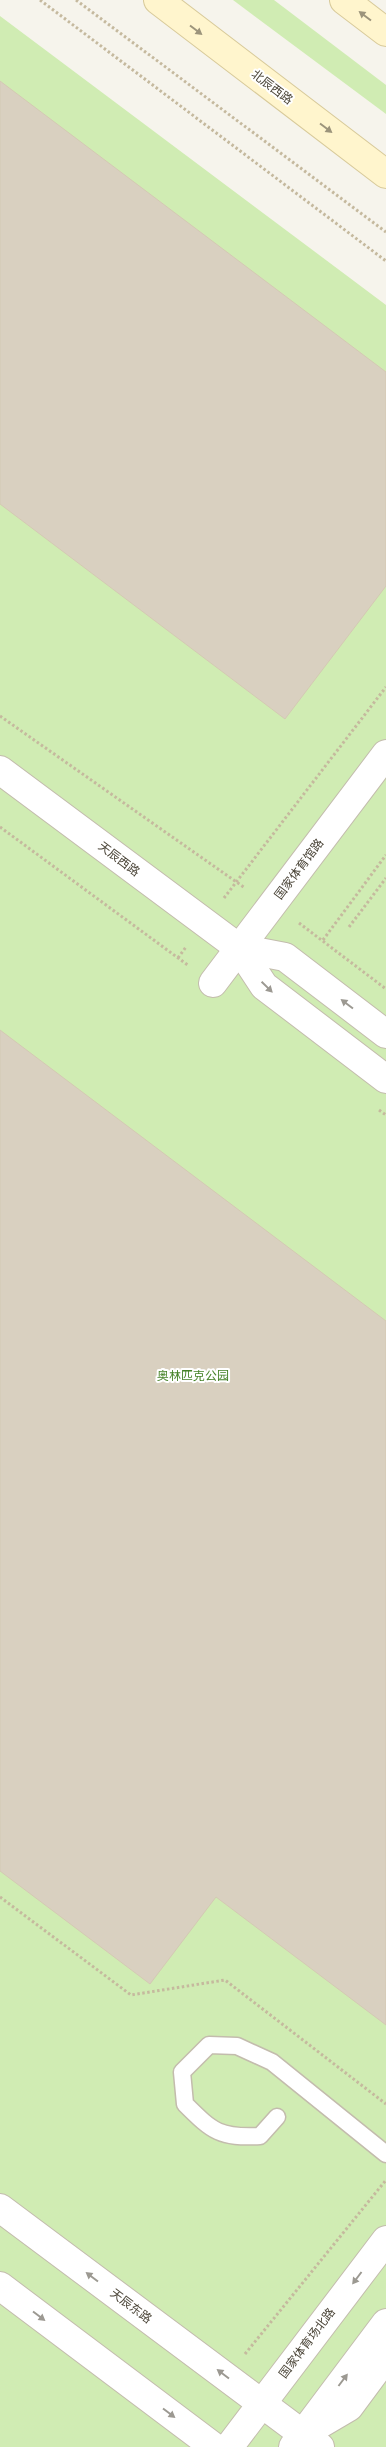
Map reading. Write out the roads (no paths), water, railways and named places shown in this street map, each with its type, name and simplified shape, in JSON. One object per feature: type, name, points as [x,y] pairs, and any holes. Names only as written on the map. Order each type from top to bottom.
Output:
[{"type":"main road","name":"北辰西路","points":[[158,0],[386,174]]},
{"type":"main road","points":[[344,0],[386,32]]},
{"type":"street","name":"国家体育馆路","points":[[213,983],[386,754]]},
{"type":"street","name":"天辰西路","points":[[0,770],[238,948],[264,986],[386,1079]]},
{"type":"street","name":"天辰西路","points":[[238,948],[285,957],[386,1034]]},
{"type":"street","name":"天辰东路","points":[[0,2208],[262,2403],[305,2443]]},
{"type":"street","name":"国家体育场北路","points":[[229,2447],[386,2240]]},
{"type":"street","points":[[0,2286],[214,2447]]},
{"type":"street","points":[[305,2443],[386,2323]]},
{"type":"street","points":[[305,2443],[348,2407],[386,2357]]},
{"type":"lane","points":[[277,2117],[260,2136],[233,2137],[207,2126],[185,2104],[182,2072],[209,2045],[237,2046],[272,2062],[386,2154]]},
{"type":"park label","name":"奥林匹克公园","points":[[193,1376]]}]
